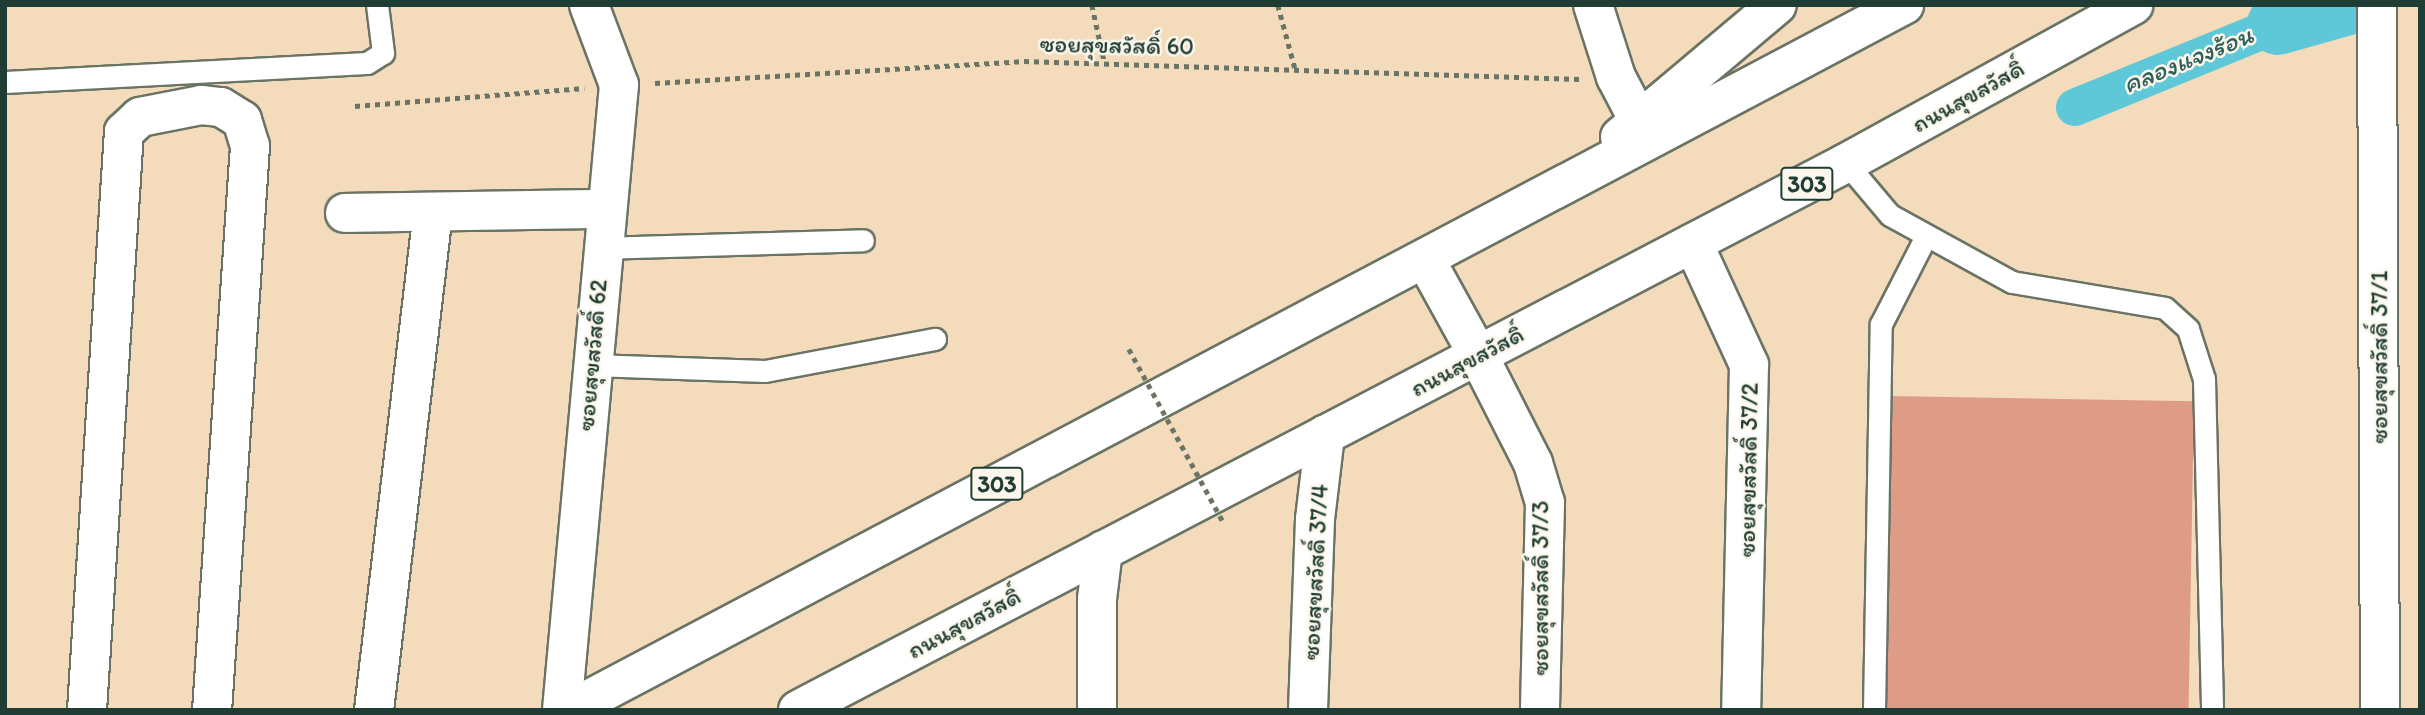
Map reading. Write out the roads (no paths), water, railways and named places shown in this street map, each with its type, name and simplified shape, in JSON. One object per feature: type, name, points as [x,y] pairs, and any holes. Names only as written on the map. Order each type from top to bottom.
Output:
[{"type":"street","name":"ซอยสุขสวัสดิ์ 62","points":[[562,710],[601,248],[619,85],[589,5]]},
{"type":"street","points":[[1593,5],[1616,78],[1639,121]]},
{"type":"street","points":[[1566,184],[1777,5]]},
{"type":"street","name":"303","points":[[569,710],[1904,5]]},
{"type":"street","name":"ถนนสุขสวัสดิ์","points":[[797,710],[1846,163],[2133,5]]},
{"type":"street","name":"ซอยสุขสวัสดิ์ 37/1","points":[[2377,7],[2380,710]]},
{"type":"street","points":[[87,710],[124,132],[140,117],[201,105],[221,107],[242,120],[250,146],[212,710]]},
{"type":"street","points":[[345,213],[606,209]]},
{"type":"street","points":[[374,710],[433,212]]},
{"type":"street","name":"ซอยสุขสวัสดิ์ 37/2","points":[[1693,243],[1749,365],[1741,710]]},
{"type":"street","name":"ซอยสุขสวัสดิ์ 37/3","points":[[1424,259],[1478,355],[1533,463],[1545,503],[1540,710]]},
{"type":"street","name":"ซอยสุขสวัสดิ์ 37/4","points":[[1308,710],[1315,519],[1325,435]]},
{"type":"street","points":[[1097,710],[1097,599],[1103,550]]},
{"type":"lane","points":[[5,82],[367,63],[383,53],[377,5]]},
{"type":"lane","points":[[1846,163],[1890,215],[1925,238],[2012,282],[2165,307],[2188,329],[2204,379],[2212,710]]},
{"type":"lane","points":[[1874,710],[1881,324],[1925,238]]},
{"type":"lane","points":[[601,248],[863,240]]},
{"type":"lane","points":[[592,365],[765,371],[935,339]]},
{"type":"waterway","name":"คลองแจงร้อน","points":[[2277,24],[2344,5]]},
{"type":"waterway","name":"คลองแจงร้อน","points":[[2074,107],[2277,24]]}]
